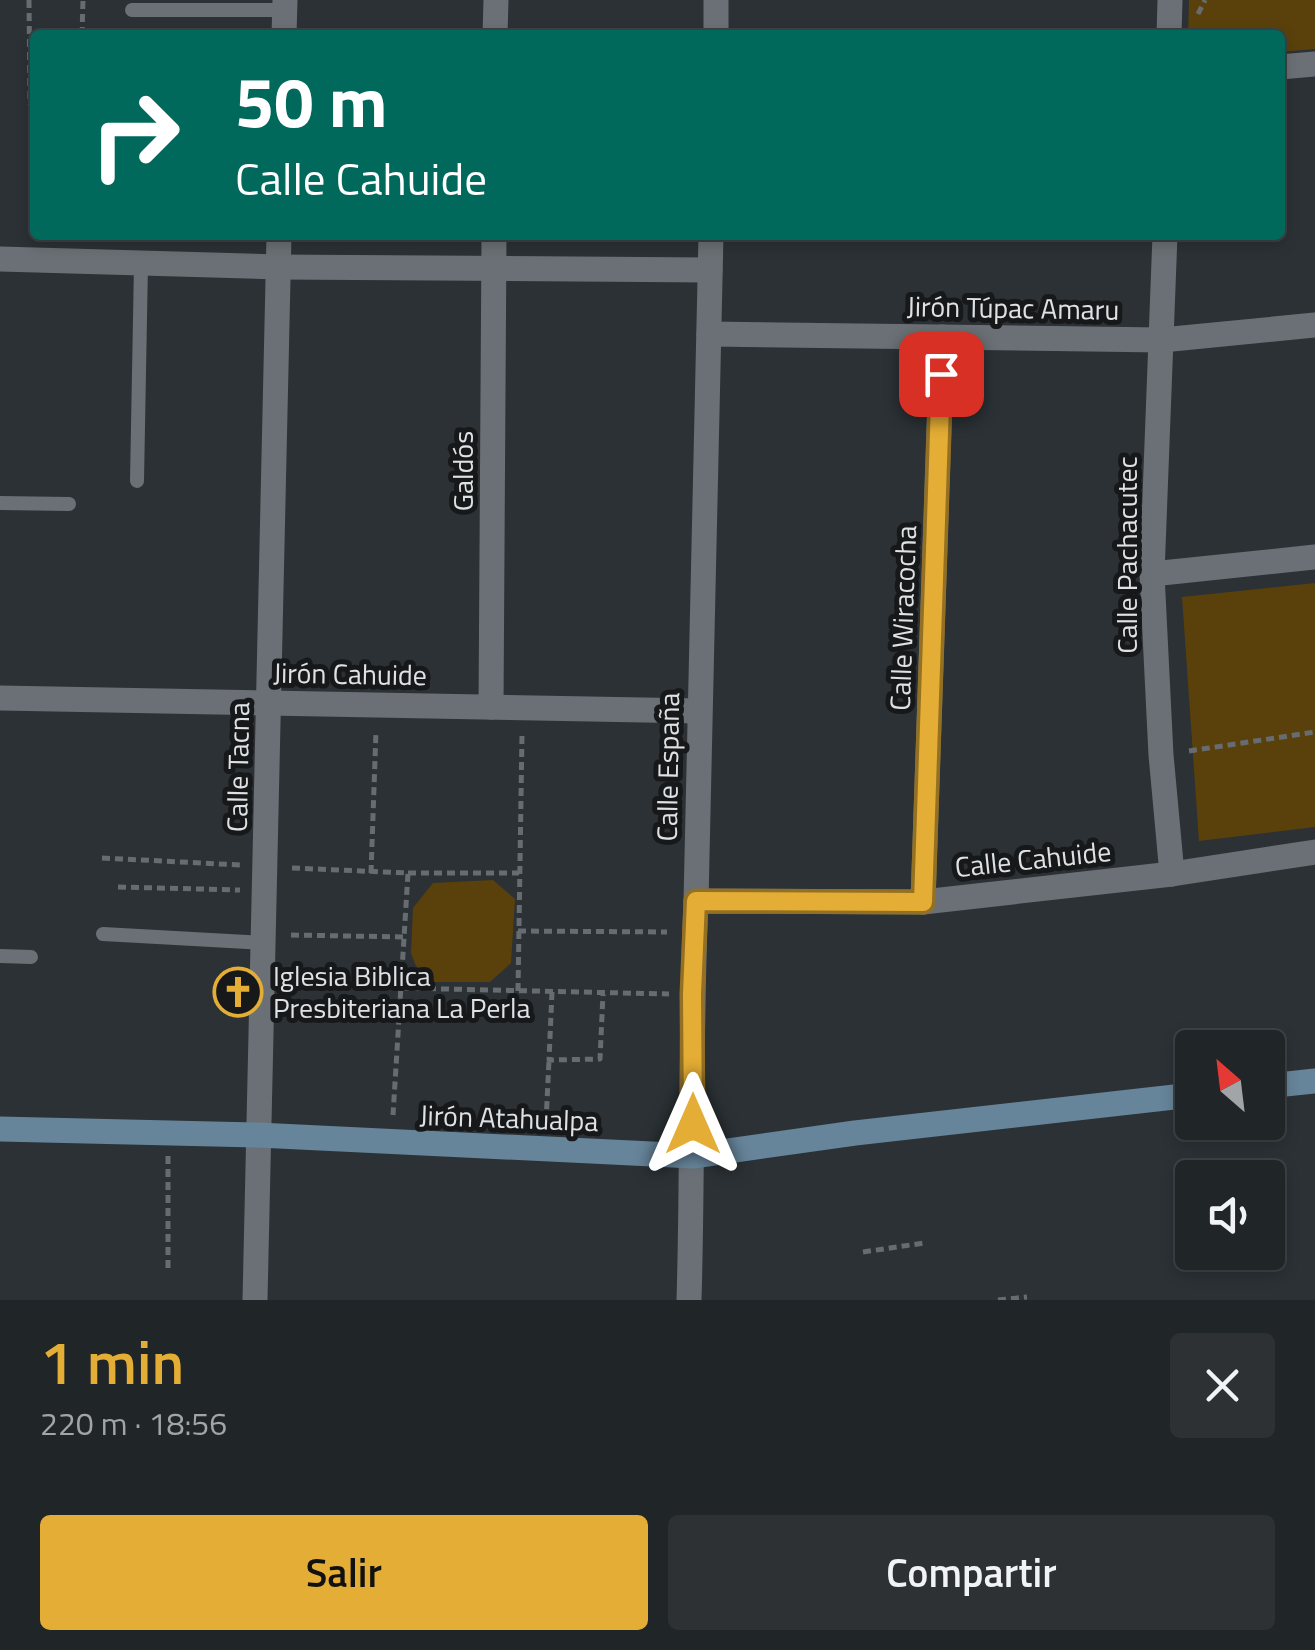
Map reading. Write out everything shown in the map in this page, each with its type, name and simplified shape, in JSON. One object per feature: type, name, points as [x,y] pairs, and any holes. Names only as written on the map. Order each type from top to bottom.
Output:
[{"type":"street","points":[[495,30],[496,0]]},
{"type":"street","points":[[716,0],[716,30]]},
{"type":"street","points":[[1169,30],[1170,0]]},
{"type":"street","points":[[1285,67],[1315,64]]},
{"type":"street","name":"Calle Tacna","points":[[255,1300],[280,240]]},
{"type":"street","name":"Galdós","points":[[491,707],[494,240]]},
{"type":"street","name":"Calle España","points":[[688,1300],[711,240]]},
{"type":"street","name":"Calle Pachacutec","points":[[1165,240],[1152,574],[1161,755],[1172,874]]},
{"type":"street","points":[[0,260],[279,267],[710,270]]},
{"type":"street","name":"Jirón Túpac Amaru","points":[[709,334],[1162,340],[1315,324]]},
{"type":"street","name":"Calle Wiracocha","points":[[923,902],[942,337]]},
{"type":"street","points":[[1152,574],[1315,557]]},
{"type":"street","name":"Jirón Cahuide","points":[[0,698],[699,710]]},
{"type":"street","name":"Calle Cahuide","points":[[696,901],[923,902],[1172,874],[1315,852]]},
{"type":"street","points":[[1285,1084],[1315,1081]]},
{"type":"street","name":"Jirón Atahualpa","points":[[0,1129],[258,1136],[693,1156],[855,1133],[1175,1097]]},
{"type":"lane","points":[[132,10],[285,15]]},
{"type":"lane","points":[[137,480],[142,264]]},
{"type":"lane","points":[[0,503],[70,504]]},
{"type":"lane","points":[[103,934],[263,939]]},
{"type":"lane","points":[[0,956],[31,957]]},
{"type":"path","points":[[29,0],[30,104]]},
{"type":"path","points":[[82,30],[83,0]]},
{"type":"path","points":[[371,873],[377,705]]},
{"type":"path","points":[[518,991],[523,708]]},
{"type":"path","points":[[1161,755],[1315,732]]},
{"type":"path","points":[[102,858],[265,878]]},
{"type":"path","points":[[118,888],[371,873],[518,873]]},
{"type":"path","points":[[391,1144],[408,873]]},
{"type":"path","points":[[518,931],[695,932]]},
{"type":"path","points":[[263,939],[405,938]]},
{"type":"path","points":[[402,988],[692,994]]},
{"type":"path","points":[[545,1150],[552,992]]},
{"type":"path","points":[[549,1060],[600,1060],[603,994]]},
{"type":"path","points":[[168,1133],[168,1273]]},
{"type":"path","points":[[863,1252],[924,1243]]},
{"type":"path","points":[[998,1300],[1027,1297]]},
{"type":"shaded area","points":[[1189,0],[1315,0],[1315,49],[1285,52],[1285,30],[1188,30]]},
{"type":"shaded area","points":[[1315,583],[1315,827],[1199,841],[1182,597]]},
{"type":"shaded area","points":[[493,880],[515,899],[511,963],[490,982],[434,982],[422,974],[411,953],[413,908],[433,883]]},
{"type":"place","name":"Iglesia Biblica Presbiteriana La Perla","points":[[238,992]]},
{"type":"route","points":[[693,1124],[696,901],[923,902],[941,374]]}]
